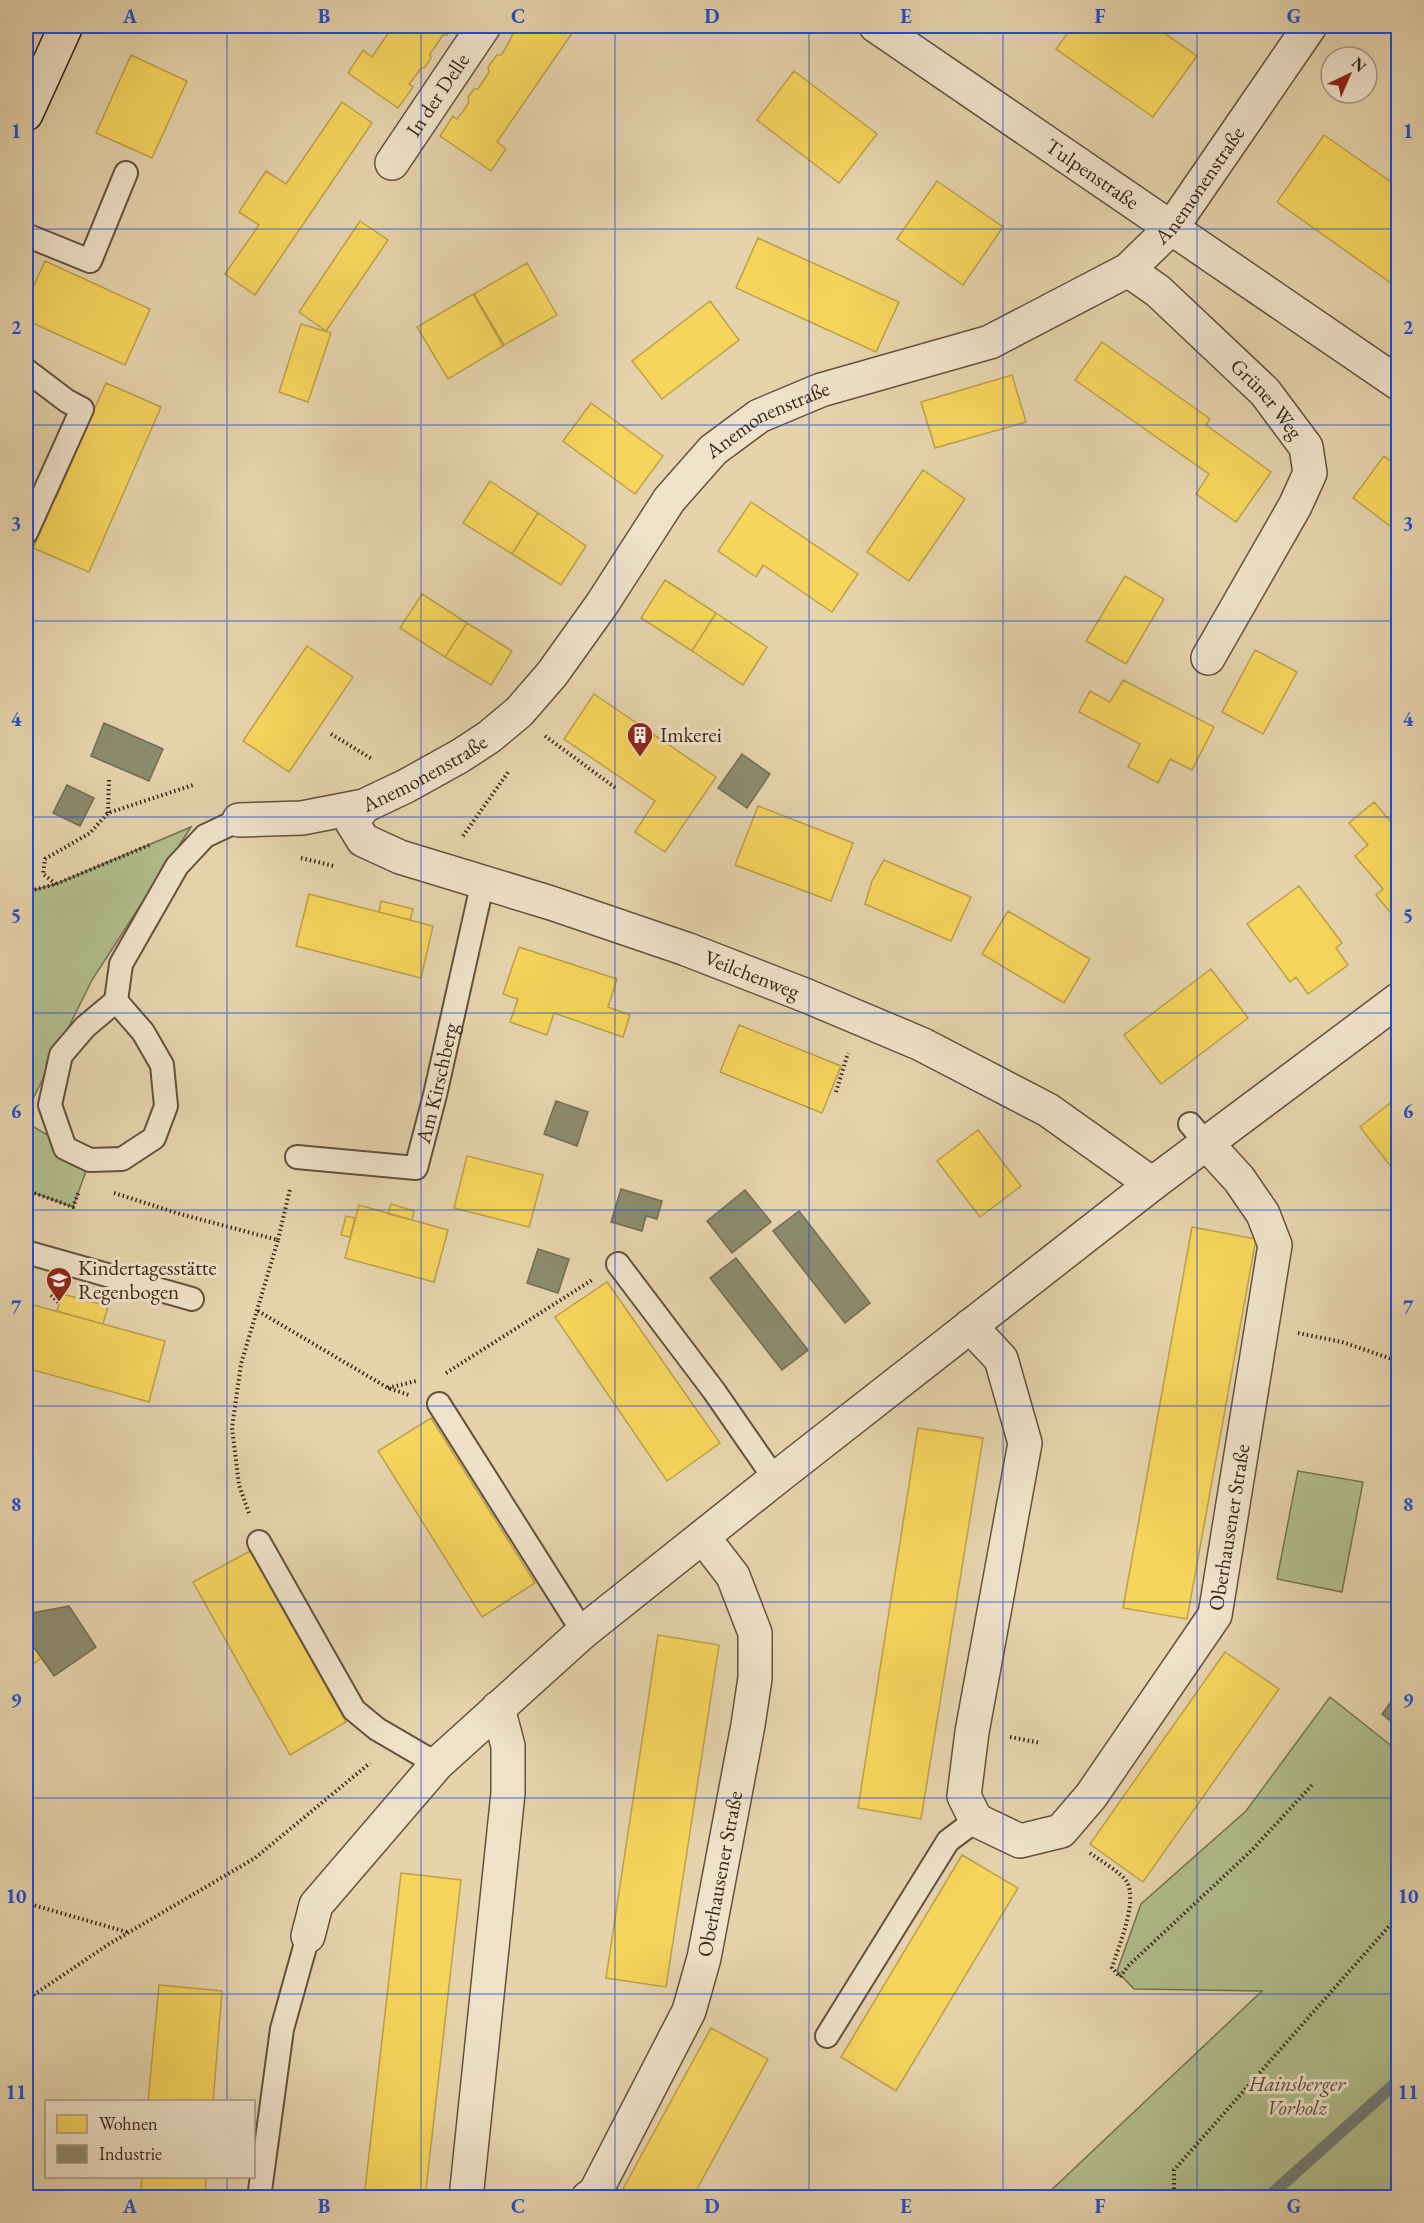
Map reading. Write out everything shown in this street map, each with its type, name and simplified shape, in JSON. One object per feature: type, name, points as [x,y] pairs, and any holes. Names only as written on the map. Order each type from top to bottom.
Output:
[{"type":"street","points":[[26,114],[66,26]]},
{"type":"street","name":"In der Delle","points":[[392,163],[484,26]]},
{"type":"street","name":"Tulpenstraße","points":[[876,26],[1398,383]]},
{"type":"street","name":"Anemonenstraße","points":[[239,820],[302,818],[364,806],[406,786],[489,737],[519,712],[552,674],[602,604],[669,500],[713,450],[759,416],[821,390],[990,342],[1128,270],[1172,227],[1310,26]]},
{"type":"street","name":"Grüner Weg","points":[[1128,270],[1158,291],[1265,392],[1306,447],[1310,473],[1295,506],[1208,658]]},
{"type":"street","name":"Veilchenweg","points":[[364,806],[352,822],[363,840],[400,857],[483,881],[686,948],[921,1044],[1048,1110],[1152,1184]]},
{"type":"street","points":[[308,1936],[316,1905],[436,1764],[583,1632],[1152,1184],[1198,1134],[1398,1000]]},
{"type":"street","name":"Oberhausener Straße","points":[[1061,1831],[1091,1796],[1215,1615],[1275,1245],[1263,1214],[1239,1179],[1198,1134]]},
{"type":"street","points":[[970,1326],[1001,1359],[1025,1443],[972,1732],[964,1797],[976,1820],[1020,1841],[1061,1831]]},
{"type":"street","name":"Oberhausener Straße","points":[[588,2198],[595,2193],[689,2012],[704,1958],[748,1725],[754,1678],[755,1634],[733,1576],[704,1537]]},
{"type":"street","points":[[466,2198],[508,1793],[508,1746],[498,1708]]},
{"type":"lane","points":[[26,235],[90,261],[126,173]]},
{"type":"lane","points":[[26,370],[67,401],[82,409],[33,496],[26,533]]},
{"type":"lane","points":[[116,1001],[143,1032],[162,1065],[166,1107],[154,1138],[122,1159],[90,1160],[65,1148],[50,1106],[61,1055],[85,1027],[116,1001],[121,964],[177,866],[205,836],[239,820]]},
{"type":"lane","name":"Am Kirschberg","points":[[297,1157],[416,1168],[435,1095],[483,881]]},
{"type":"lane","points":[[26,1252],[192,1299]]},
{"type":"lane","points":[[618,1264],[714,1391],[775,1479]]},
{"type":"lane","points":[[439,1404],[583,1632]]},
{"type":"lane","points":[[259,1542],[354,1710],[408,1749],[436,1764]]},
{"type":"lane","points":[[827,2036],[948,1841],[976,1820]]},
{"type":"lane","points":[[259,2198],[282,2029],[308,1936]]},
{"type":"path","points":[[519,712],[537,731],[617,789]]},
{"type":"path","points":[[331,734],[378,763]]},
{"type":"path","points":[[441,869],[512,768]]},
{"type":"path","points":[[108,813],[109,779]]},
{"type":"path","points":[[56,884],[43,874],[45,859],[90,833],[108,813],[193,785]]},
{"type":"path","points":[[26,892],[56,884],[159,841]]},
{"type":"path","points":[[836,1092],[846,1059]]},
{"type":"path","points":[[259,1542],[239,1485],[232,1428],[241,1364],[279,1240],[297,1157]]},
{"type":"path","points":[[26,1190],[73,1207],[82,1183]]},
{"type":"path","points":[[110,1192],[180,1214],[279,1240]]},
{"type":"path","points":[[436,1376],[446,1373],[618,1264]]},
{"type":"path","points":[[258,1311],[387,1388],[439,1404]]},
{"type":"path","points":[[1262,1326],[1342,1342],[1398,1361]]},
{"type":"path","points":[[387,1388],[427,1378]]},
{"type":"path","points":[[1018,1738],[1041,1743]]},
{"type":"path","points":[[26,2000],[128,1932],[255,1858],[353,1775],[382,1755],[408,1749]]},
{"type":"path","points":[[1061,1831],[1126,1880],[1130,1892],[1128,1917],[1112,1968],[1119,1977],[1252,1850],[1312,1785]]},
{"type":"path","points":[[26,1903],[128,1932]]},
{"type":"path","points":[[1174,2198],[1174,2170],[1398,1916]]},
{"type":"green space","points":[[191,827],[92,980],[26,1113],[26,892],[56,884]]},
{"type":"green space","points":[[26,1113],[32,1126],[90,1160],[73,1207],[26,1190]]},
{"type":"green space","points":[[1298,1471],[1363,1482],[1342,1592],[1277,1579]]},
{"type":"green space","name":"Hainsberger Vorholz","points":[[1330,1697],[1398,1751],[1398,2197],[1044,2197],[1262,1991],[1134,1989],[1117,1971],[1141,1904],[1246,1811]]},
{"type":"building: Wohnen","points":[[393,26],[453,26],[447,35],[443,35],[430,54],[431,58],[409,84],[413,87],[398,108],[348,73],[363,50],[372,57]]},
{"type":"building: Wohnen","points":[[517,26],[577,26],[497,142],[506,149],[491,171],[440,136],[453,116],[457,119],[464,110],[469,102],[468,97],[474,89],[478,89],[489,72],[488,67],[497,55],[501,55],[504,51]]},
{"type":"building: Wohnen","points":[[1073,26],[1154,26],[1197,56],[1153,117],[1056,49]]},
{"type":"building: Wohnen","points":[[131,55],[187,81],[152,158],[96,133]]},
{"type":"building: Wohnen","points":[[794,71],[877,134],[839,183],[757,120]]},
{"type":"building: Wohnen","points":[[342,102],[372,123],[255,295],[225,274],[259,225],[239,212],[266,171],[286,184]]},
{"type":"building: Wohnen","points":[[1324,135],[1398,187],[1398,288],[1277,202]]},
{"type":"building: Wohnen","points":[[937,181],[1003,227],[963,285],[897,239]]},
{"type":"building: Wohnen","points":[[360,221],[388,240],[326,331],[299,312]]},
{"type":"building: Wohnen","points":[[758,238],[899,302],[876,352],[736,288]]},
{"type":"building: Wohnen","points":[[45,261],[150,309],[125,365],[26,320],[26,303]]},
{"type":"building: Wohnen","points":[[527,263],[557,315],[504,345],[474,294]]},
{"type":"building: Wohnen","points":[[473,294],[503,346],[448,379],[417,327]]},
{"type":"building: Wohnen","points":[[710,301],[739,340],[662,399],[632,361]]},
{"type":"building: Wohnen","points":[[301,324],[331,333],[308,402],[279,392]]},
{"type":"building: Wohnen","points":[[1102,342],[1210,419],[1206,425],[1271,472],[1236,522],[1196,494],[1209,474],[1075,380]]},
{"type":"building: Wohnen","points":[[1012,375],[1026,422],[935,448],[921,402]]},
{"type":"building: Wohnen","points":[[106,383],[161,407],[89,572],[33,548],[48,515],[44,514],[53,496],[56,498],[82,438],[78,437],[87,417],[90,419]]},
{"type":"building: Wohnen","points":[[591,403],[663,456],[635,494],[563,441]]},
{"type":"building: Wohnen","points":[[1384,456],[1398,467],[1398,532],[1353,498]]},
{"type":"building: Wohnen","points":[[923,470],[965,499],[909,581],[867,552]]},
{"type":"building: Wohnen","points":[[490,481],[538,513],[512,554],[463,523]]},
{"type":"building: Wohnen","points":[[751,502],[858,574],[832,612],[763,565],[756,577],[718,551]]},
{"type":"building: Wohnen","points":[[538,513],[586,546],[561,585],[512,554]]},
{"type":"building: Wohnen","points":[[26,569],[32,572],[26,587]]},
{"type":"building: Wohnen","points":[[1125,576],[1164,599],[1126,664],[1086,641]]},
{"type":"building: Wohnen","points":[[665,580],[716,613],[692,651],[641,618]]},
{"type":"building: Wohnen","points":[[422,594],[467,623],[445,657],[400,628]]},
{"type":"building: Wohnen","points":[[716,613],[767,647],[743,685],[692,651]]},
{"type":"building: Wohnen","points":[[467,623],[512,651],[491,685],[445,657]]},
{"type":"building: Wohnen","points":[[307,646],[353,677],[289,772],[243,741]]},
{"type":"building: Wohnen","points":[[1255,650],[1297,672],[1263,734],[1222,712]]},
{"type":"building: Wohnen","points":[[1123,680],[1214,727],[1192,770],[1170,759],[1158,783],[1128,767],[1140,744],[1079,712],[1090,691],[1110,702]]},
{"type":"building: Wohnen","name":"Imkerei","points":[[594,694],[716,777],[665,852],[635,832],[655,801],[564,739]]},
{"type":"building: Wohnen","points":[[1374,802],[1394,826],[1398,822],[1398,922],[1376,895],[1383,889],[1355,856],[1368,845],[1349,823]]},
{"type":"building: Wohnen","points":[[758,806],[853,843],[831,901],[735,865]]},
{"type":"building: Wohnen","points":[[884,860],[971,897],[951,941],[865,904],[872,881]]},
{"type":"building: Wohnen","points":[[1299,886],[1342,943],[1336,948],[1348,965],[1308,994],[1296,977],[1290,982],[1247,924]]},
{"type":"building: Wohnen","points":[[309,894],[433,926],[421,978],[296,946]]},
{"type":"building: Wohnen","points":[[381,901],[413,909],[410,920],[379,912]]},
{"type":"building: Wohnen","points":[[1008,911],[1090,959],[1064,1003],[982,954]]},
{"type":"building: Wohnen","points":[[519,947],[617,979],[608,1007],[630,1015],[623,1037],[554,1013],[547,1035],[510,1022],[518,999],[503,994]]},
{"type":"building: Wohnen","points":[[1211,969],[1248,1018],[1161,1084],[1124,1035]]},
{"type":"building: Wohnen","points":[[739,1025],[841,1066],[822,1113],[720,1072]]},
{"type":"building: Wohnen","points":[[1398,1097],[1398,1163],[1392,1168],[1360,1127]]},
{"type":"building: Wohnen","points":[[978,1130],[1021,1186],[980,1217],[937,1161]]},
{"type":"building: Wohnen","points":[[467,1156],[543,1175],[529,1227],[454,1208]]},
{"type":"building: Wohnen","points":[[391,1204],[414,1211],[412,1220],[388,1214]]},
{"type":"building: Wohnen","points":[[359,1205],[448,1230],[434,1282],[345,1258]]},
{"type":"building: Wohnen","points":[[346,1216],[355,1218],[350,1237],[341,1235]]},
{"type":"building: Wohnen","points":[[1192,1227],[1256,1239],[1187,1619],[1123,1608]]},
{"type":"building: Wohnen","points":[[607,1282],[720,1443],[667,1481],[555,1317]]},
{"type":"building: Wohnen","points":[[62,1294],[108,1306],[103,1324],[57,1311]]},
{"type":"building: Wohnen","points":[[26,1303],[165,1341],[149,1402],[26,1368]]},
{"type":"building: Wohnen","points":[[431,1418],[535,1583],[482,1617],[378,1451]]},
{"type":"building: Wohnen","points":[[918,1428],[983,1438],[921,1819],[858,1808]]},
{"type":"building: Wohnen","points":[[250,1551],[346,1722],[290,1755],[193,1582]]},
{"type":"building: Wohnen","points":[[658,1635],[719,1645],[666,1987],[606,1978]]},
{"type":"building: Wohnen","points":[[26,1636],[42,1657],[26,1670]]},
{"type":"building: Wohnen","points":[[1225,1652],[1279,1689],[1143,1882],[1090,1844]]},
{"type":"building: Wohnen","points":[[962,1855],[1018,1888],[896,2091],[841,2057]]},
{"type":"building: Wohnen","points":[[401,1873],[461,1880],[425,2198],[364,2198]]},
{"type":"building: Wohnen","points":[[159,1985],[222,1991],[213,2100],[148,2100]]},
{"type":"building: Wohnen","points":[[711,2028],[768,2059],[692,2198],[618,2198]]},
{"type":"building: Wohnen","points":[[142,2178],[206,2178],[205,2198],[140,2198]]},
{"type":"building: Industrie","points":[[104,723],[163,749],[149,781],[91,756]]},
{"type":"building: Industrie","points":[[742,754],[770,774],[747,808],[718,788]]},
{"type":"building: Industrie","points":[[67,785],[94,798],[80,826],[53,813]]},
{"type":"building: Industrie","points":[[556,1101],[588,1112],[577,1146],[544,1134]]},
{"type":"building: Industrie","points":[[621,1189],[662,1201],[657,1219],[646,1216],[642,1231],[611,1222]]},
{"type":"building: Industrie","points":[[745,1190],[771,1222],[732,1253],[707,1221]]},
{"type":"building: Industrie","points":[[799,1211],[870,1303],[845,1323],[773,1231]]},
{"type":"building: Industrie","points":[[538,1249],[569,1259],[558,1293],[527,1283]]},
{"type":"building: Industrie","points":[[736,1258],[808,1350],[782,1370],[710,1278]]},
{"type":"building: Industrie","points":[[69,1606],[96,1647],[54,1676],[26,1636],[26,1614]]},
{"type":"building: Industrie","points":[[1398,1692],[1398,1727],[1382,1714]]},
{"type":"waterway","points":[[1267,2198],[1398,2081]]},
{"type":"place","name":"Imkerei","points":[[640,758]]},
{"type":"place","name":"Kindertagesstätte Regenbogen","points":[[59,1303]]}]
